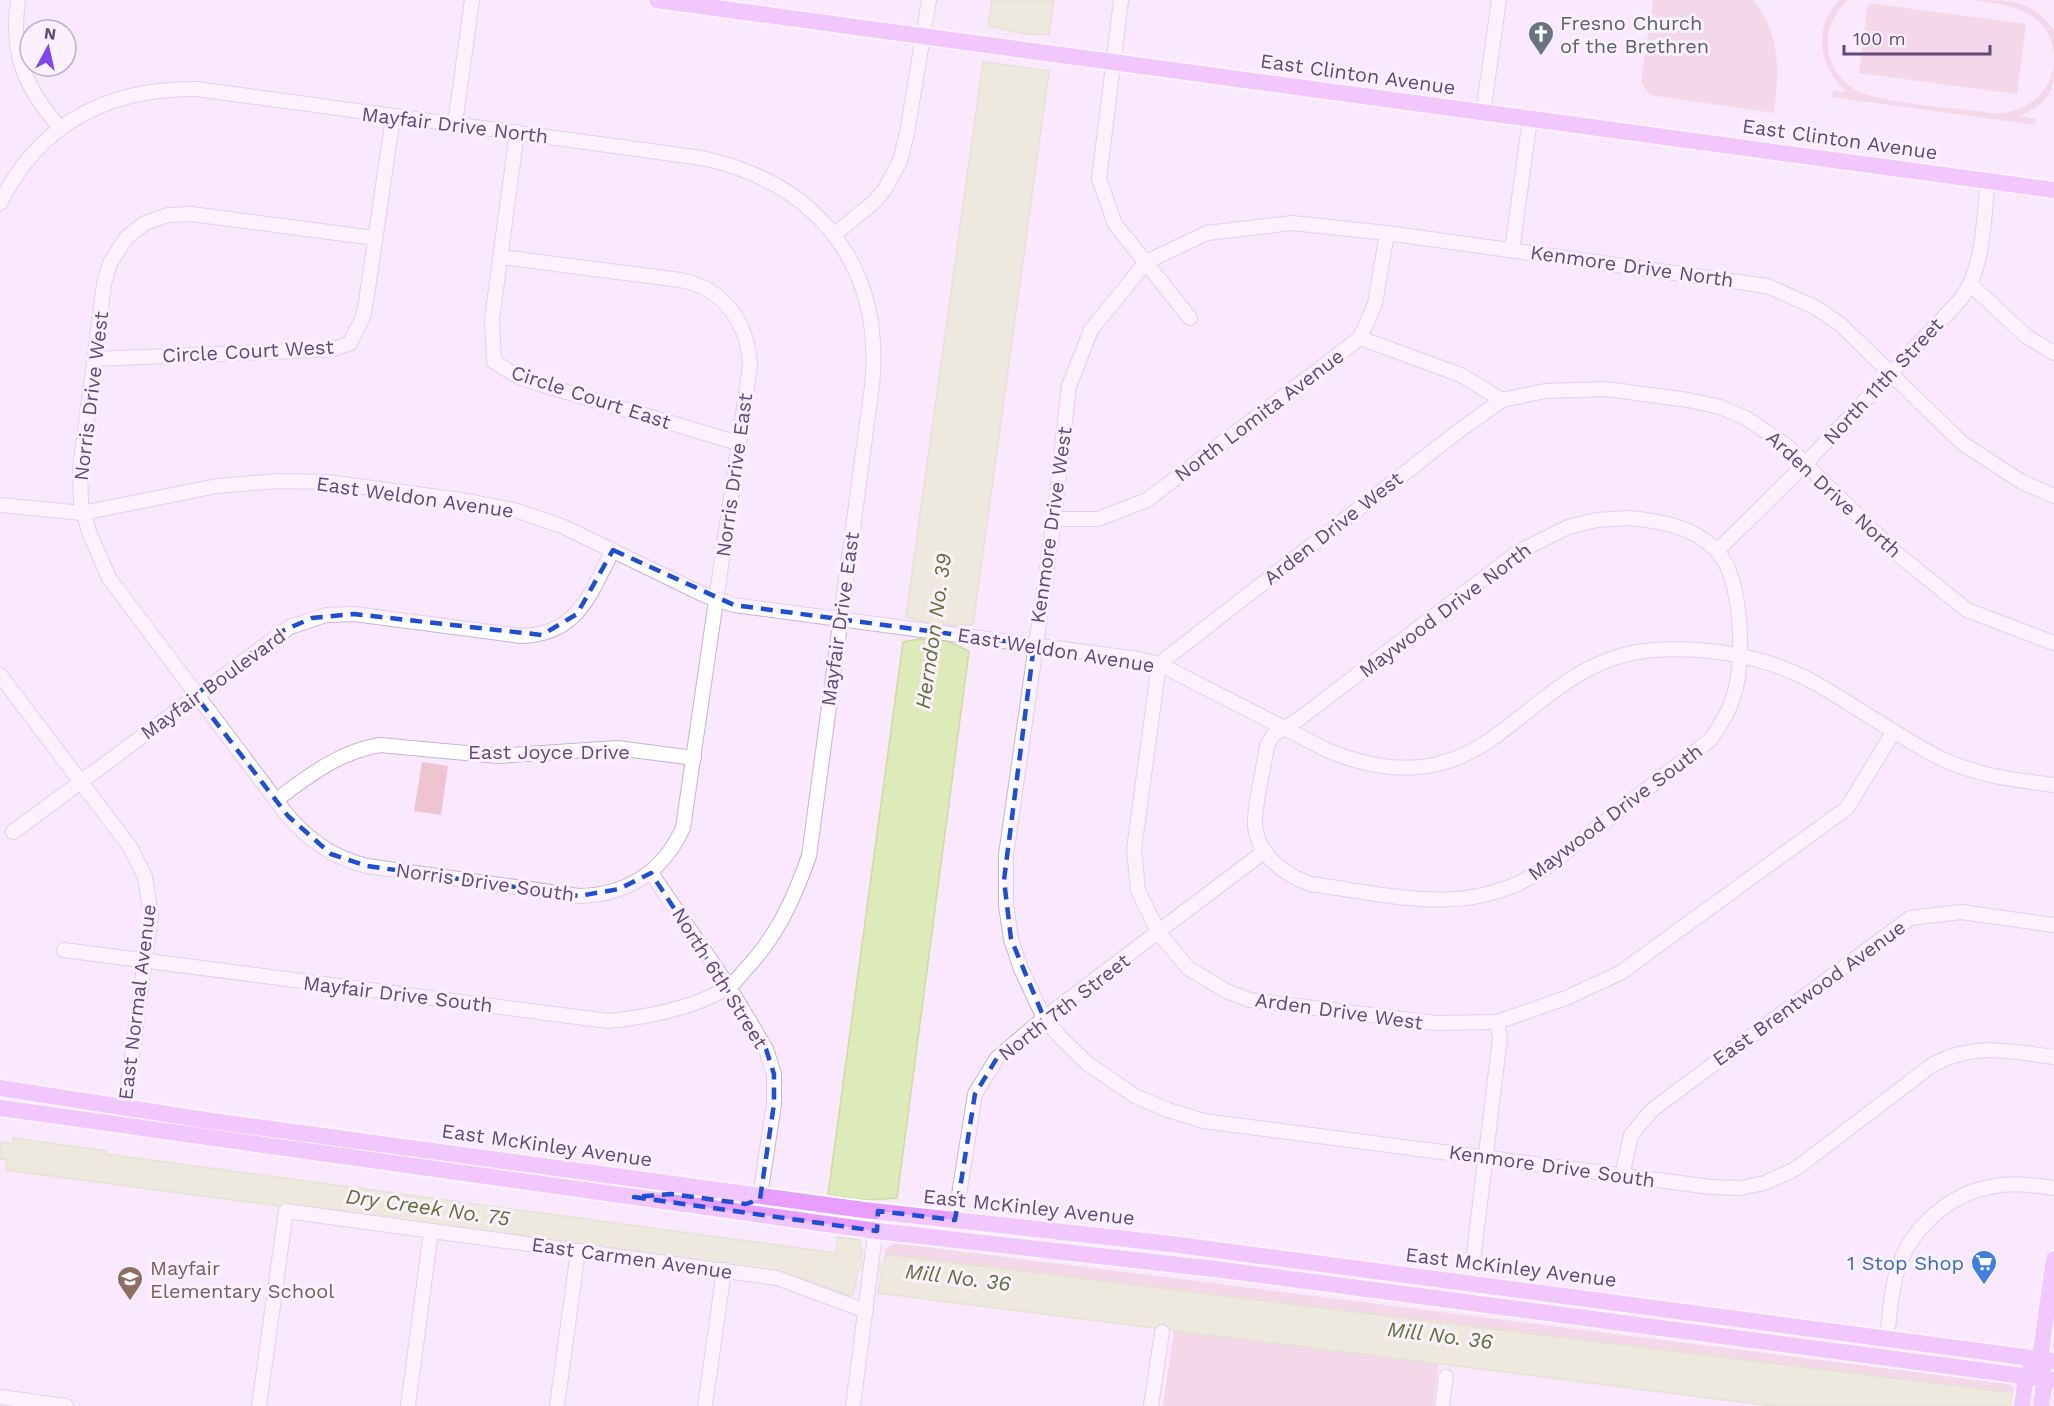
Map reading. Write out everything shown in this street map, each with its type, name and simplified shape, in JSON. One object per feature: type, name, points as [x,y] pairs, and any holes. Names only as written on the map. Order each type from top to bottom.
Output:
[{"type":"main road","name":"East Clinton Avenue","points":[[657,0],[2054,190]]},
{"type":"main road","name":"East McKinley Avenue","points":[[4,1089],[760,1196],[1470,1283],[2047,1359]]},
{"type":"main road","name":"East McKinley Avenue","points":[[0,1108],[877,1231],[1468,1302],[1753,1339],[2024,1391],[2046,1389]]},
{"type":"main road","points":[[634,1197],[671,1194],[746,1204],[760,1196]]},
{"type":"main road","points":[[1037,1249],[1042,1242],[1049,1240],[1096,1244],[1129,1240]]},
{"type":"main road","points":[[2046,1389],[2054,1259]]},
{"type":"main road","points":[[1753,1339],[1791,1335],[1825,1339],[1833,1338],[1839,1331]]},
{"type":"main road","points":[[2024,1391],[2047,1359]]},
{"type":"street","points":[[18,0],[16,37],[22,70],[34,95],[60,128]]},
{"type":"street","points":[[455,124],[472,0]]},
{"type":"street","points":[[835,234],[874,202],[885,189],[900,161],[907,133],[929,0]]},
{"type":"street","points":[[1121,0],[1099,179],[1115,224],[1190,318]]},
{"type":"street","points":[[1483,113],[1499,0]]},
{"type":"street","name":"Mayfair Drive North","points":[[0,203],[14,175],[37,148],[60,128],[119,98],[154,91],[183,89],[702,158],[737,167],[782,188],[835,234]]},
{"type":"street","name":"Circle Court West","points":[[94,358],[318,350],[334,349],[350,343],[363,317],[393,117]]},
{"type":"street","points":[[1512,250],[1530,119]]},
{"type":"street","name":"Circle Court East","points":[[517,132],[492,319],[495,362],[519,377],[738,443]]},
{"type":"street","name":"North 11th Street","points":[[1717,551],[1805,464],[1971,285],[1977,268],[1988,181]]},
{"type":"street","name":"Norris Drive West","points":[[319,846],[301,831],[276,800],[109,578],[96,553],[82,513],[80,470],[94,358],[110,262],[135,229],[157,218],[191,214],[375,238]]},
{"type":"street","name":"Kenmore Drive North","points":[[1146,261],[1207,232],[1292,223],[1387,233],[1767,286],[1793,296],[1840,324],[1962,443],[2022,482],[2054,496]]},
{"type":"street","name":"North Lomita Avenue","points":[[1054,519],[1098,519],[1147,500],[1360,338],[1375,304],[1387,233]]},
{"type":"street","name":"Mayfair Drive East","points":[[729,987],[759,955],[776,930],[795,897],[809,856],[872,386],[874,348],[867,303],[860,282],[835,234]]},
{"type":"street","name":"Norris Drive East","points":[[501,257],[680,280],[713,292],[734,314],[749,351],[750,366],[683,828],[675,845],[651,873]]},
{"type":"street","name":"Kenmore Drive West","points":[[1044,1018],[1021,969],[1011,939],[1004,880],[1034,645],[1054,519],[1070,386],[1091,330],[1146,261]]},
{"type":"street","points":[[1971,285],[2026,336],[2054,352]]},
{"type":"street","points":[[1360,338],[1461,375],[1502,400]]},
{"type":"street","name":"Arden Drive North","points":[[1502,400],[1575,388],[1606,388],[1688,400],[1720,407],[1746,418],[1767,430],[1896,553],[1967,610],[2054,643]]},
{"type":"street","name":"Arden Drive West","points":[[1502,400],[1158,664],[1134,849],[1138,891],[1159,933],[1188,968],[1201,978],[1250,1000],[1435,1023],[1497,1022],[1566,998],[1620,973],[1847,808],[1894,731]]},
{"type":"street","name":"East Weldon Avenue","points":[[0,506],[82,513],[217,486],[277,481],[328,482],[468,501],[518,512],[564,527],[717,600],[840,620],[1138,659],[1158,664],[1354,761],[1378,767],[1411,769],[1436,765],[1477,749],[1570,680],[1606,660],[1654,650],[1703,650],[1739,656],[1788,670],[1814,682],[1936,756],[1962,767],[2010,780],[2054,785]]},
{"type":"street","name":"Maywood Drive North","points":[[1283,727],[1299,719],[1518,552],[1568,527],[1597,520],[1654,520],[1681,527],[1717,551],[1733,579],[1737,595],[1739,656]]},
{"type":"street","name":"Mayfair Boulevard","points":[[13,832],[81,784],[280,632],[326,615],[368,615],[521,636],[550,632],[572,620],[583,607],[613,550]]},
{"type":"street","name":"Maywood Drive South","points":[[1265,851],[1284,872],[1310,884],[1452,901],[1476,898],[1516,886],[1544,869],[1710,740],[1721,725],[1733,699],[1739,656]]},
{"type":"street","name":"East Normal Avenue","points":[[0,675],[130,847],[145,877],[151,915],[123,1125]]},
{"type":"street","points":[[1265,851],[1255,826],[1267,746],[1273,735],[1283,727]]},
{"type":"street","name":"East Joyce Drive","points":[[276,800],[326,763],[362,748],[380,745],[498,756],[617,748],[694,759]]},
{"type":"street","name":"Norris Drive South","points":[[319,846],[331,854],[367,866],[579,896],[607,893],[651,873]]},
{"type":"street","name":"North 7th Street","points":[[955,1221],[975,1094],[997,1058],[1044,1018],[1265,851]]},
{"type":"street","name":"North 6th Street","points":[[651,873],[729,987],[766,1049],[774,1074],[774,1104],[760,1196]]},
{"type":"street","name":"East Brentwood Avenue","points":[[1622,1176],[1631,1135],[1652,1110],[1910,918],[1961,912],[2054,925]]},
{"type":"street","name":"Mayfair Drive South","points":[[64,950],[608,1021],[666,1012],[729,987]]},
{"type":"street","name":"Kenmore Drive South","points":[[1044,1018],[1088,1064],[1112,1082],[1135,1096],[1168,1110],[1204,1121],[1711,1187],[1740,1188],[1765,1183],[1797,1168],[1932,1065],[1948,1056],[1969,1050],[1996,1049],[2054,1057]]},
{"type":"street","points":[[1468,1302],[1500,1038],[1497,1022]]},
{"type":"street","points":[[1887,1337],[1899,1266],[1913,1239],[1931,1218],[1958,1200],[1989,1187],[2024,1185],[2054,1188]]},
{"type":"street","name":"East Carmen Avenue","points":[[259,1406],[286,1211],[777,1278],[866,1311]]},
{"type":"street","points":[[853,1406],[879,1211]]},
{"type":"street","points":[[408,1406],[431,1231]]},
{"type":"street","points":[[557,1406],[578,1251]]},
{"type":"street","points":[[705,1406],[724,1270]]},
{"type":"street","points":[[1151,1406],[1162,1332]]},
{"type":"street","points":[[1442,1406],[1446,1377]]},
{"type":"street","points":[[0,1397],[66,1406]]},
{"type":"highlighted area","points":[[613,550],[734,605],[1034,645],[1004,880],[1011,939],[1044,1018],[997,1058],[975,1094],[955,1220],[878,1211],[877,1231],[634,1197],[671,1194],[746,1204],[760,1199],[774,1104],[774,1074],[766,1049],[651,873],[619,889],[579,896],[367,866],[331,854],[288,816],[195,695],[280,632],[312,618],[354,614],[542,635],[577,614]]},
{"type":"shaded area","points":[[1653,0],[1753,0],[1769,26],[1776,54],[1777,82],[1774,113],[1650,95],[1641,82]]},
{"type":"shaded area","points":[[1839,0],[1848,0],[1832,22],[1828,35],[1828,49],[1837,72],[1855,90],[1882,99],[1901,102],[2003,113],[2025,106],[2042,93],[2052,74],[2054,62],[2053,82],[2048,95],[2038,106],[2020,116],[2036,119],[2035,125],[1832,97],[1833,91],[1847,92],[1830,71],[1822,48],[1825,23],[1830,11]]},
{"type":"shaded area","points":[[1975,0],[1999,0],[2020,4],[2038,13],[2054,31],[2054,55],[2051,40],[2037,20],[2015,8]]},
{"type":"shaded area","points":[[1868,3],[2026,24],[2017,94],[1859,73]]},
{"type":"shaded area","points":[[422,762],[448,766],[441,815],[414,811]]},
{"type":"shaded area","points":[[894,1243],[2010,1384],[2016,1390],[2015,1393],[885,1256],[885,1250]]},
{"type":"shaded area","points":[[1174,1331],[1439,1363],[1433,1406],[1163,1406]]},
{"type":"water","points":[[992,0],[1054,0],[1049,35],[1026,34],[988,26]]},
{"type":"water","points":[[983,62],[1049,71],[973,625],[931,624],[906,616]]},
{"type":"water","points":[[920,639],[947,641],[969,651],[897,1198],[866,1200],[828,1195],[903,642]]},
{"type":"water","name":"Dry Creek No. 75","points":[[14,1138],[106,1151],[106,1154],[836,1253],[838,1237],[860,1240],[862,1252],[853,1294],[849,1295],[781,1272],[6,1170],[7,1160],[0,1159],[0,1142],[13,1144]]},
{"type":"water","points":[[892,1255],[2015,1393],[2014,1406],[1773,1406],[878,1293],[885,1256]]},
{"type":"waterway","name":"Mill No. 36","points":[[848,1264],[895,1269]]},
{"type":"place","name":"Fresno Church of the Brethren","points":[[1541,57]]},
{"type":"place","name":"1 Stop Shop","points":[[1984,1286]]},
{"type":"place","name":"Mayfair Elementary School","points":[[130,1302]]},
{"type":"water label","name":"Herndon No. 39","points":[[933,631]]}]
